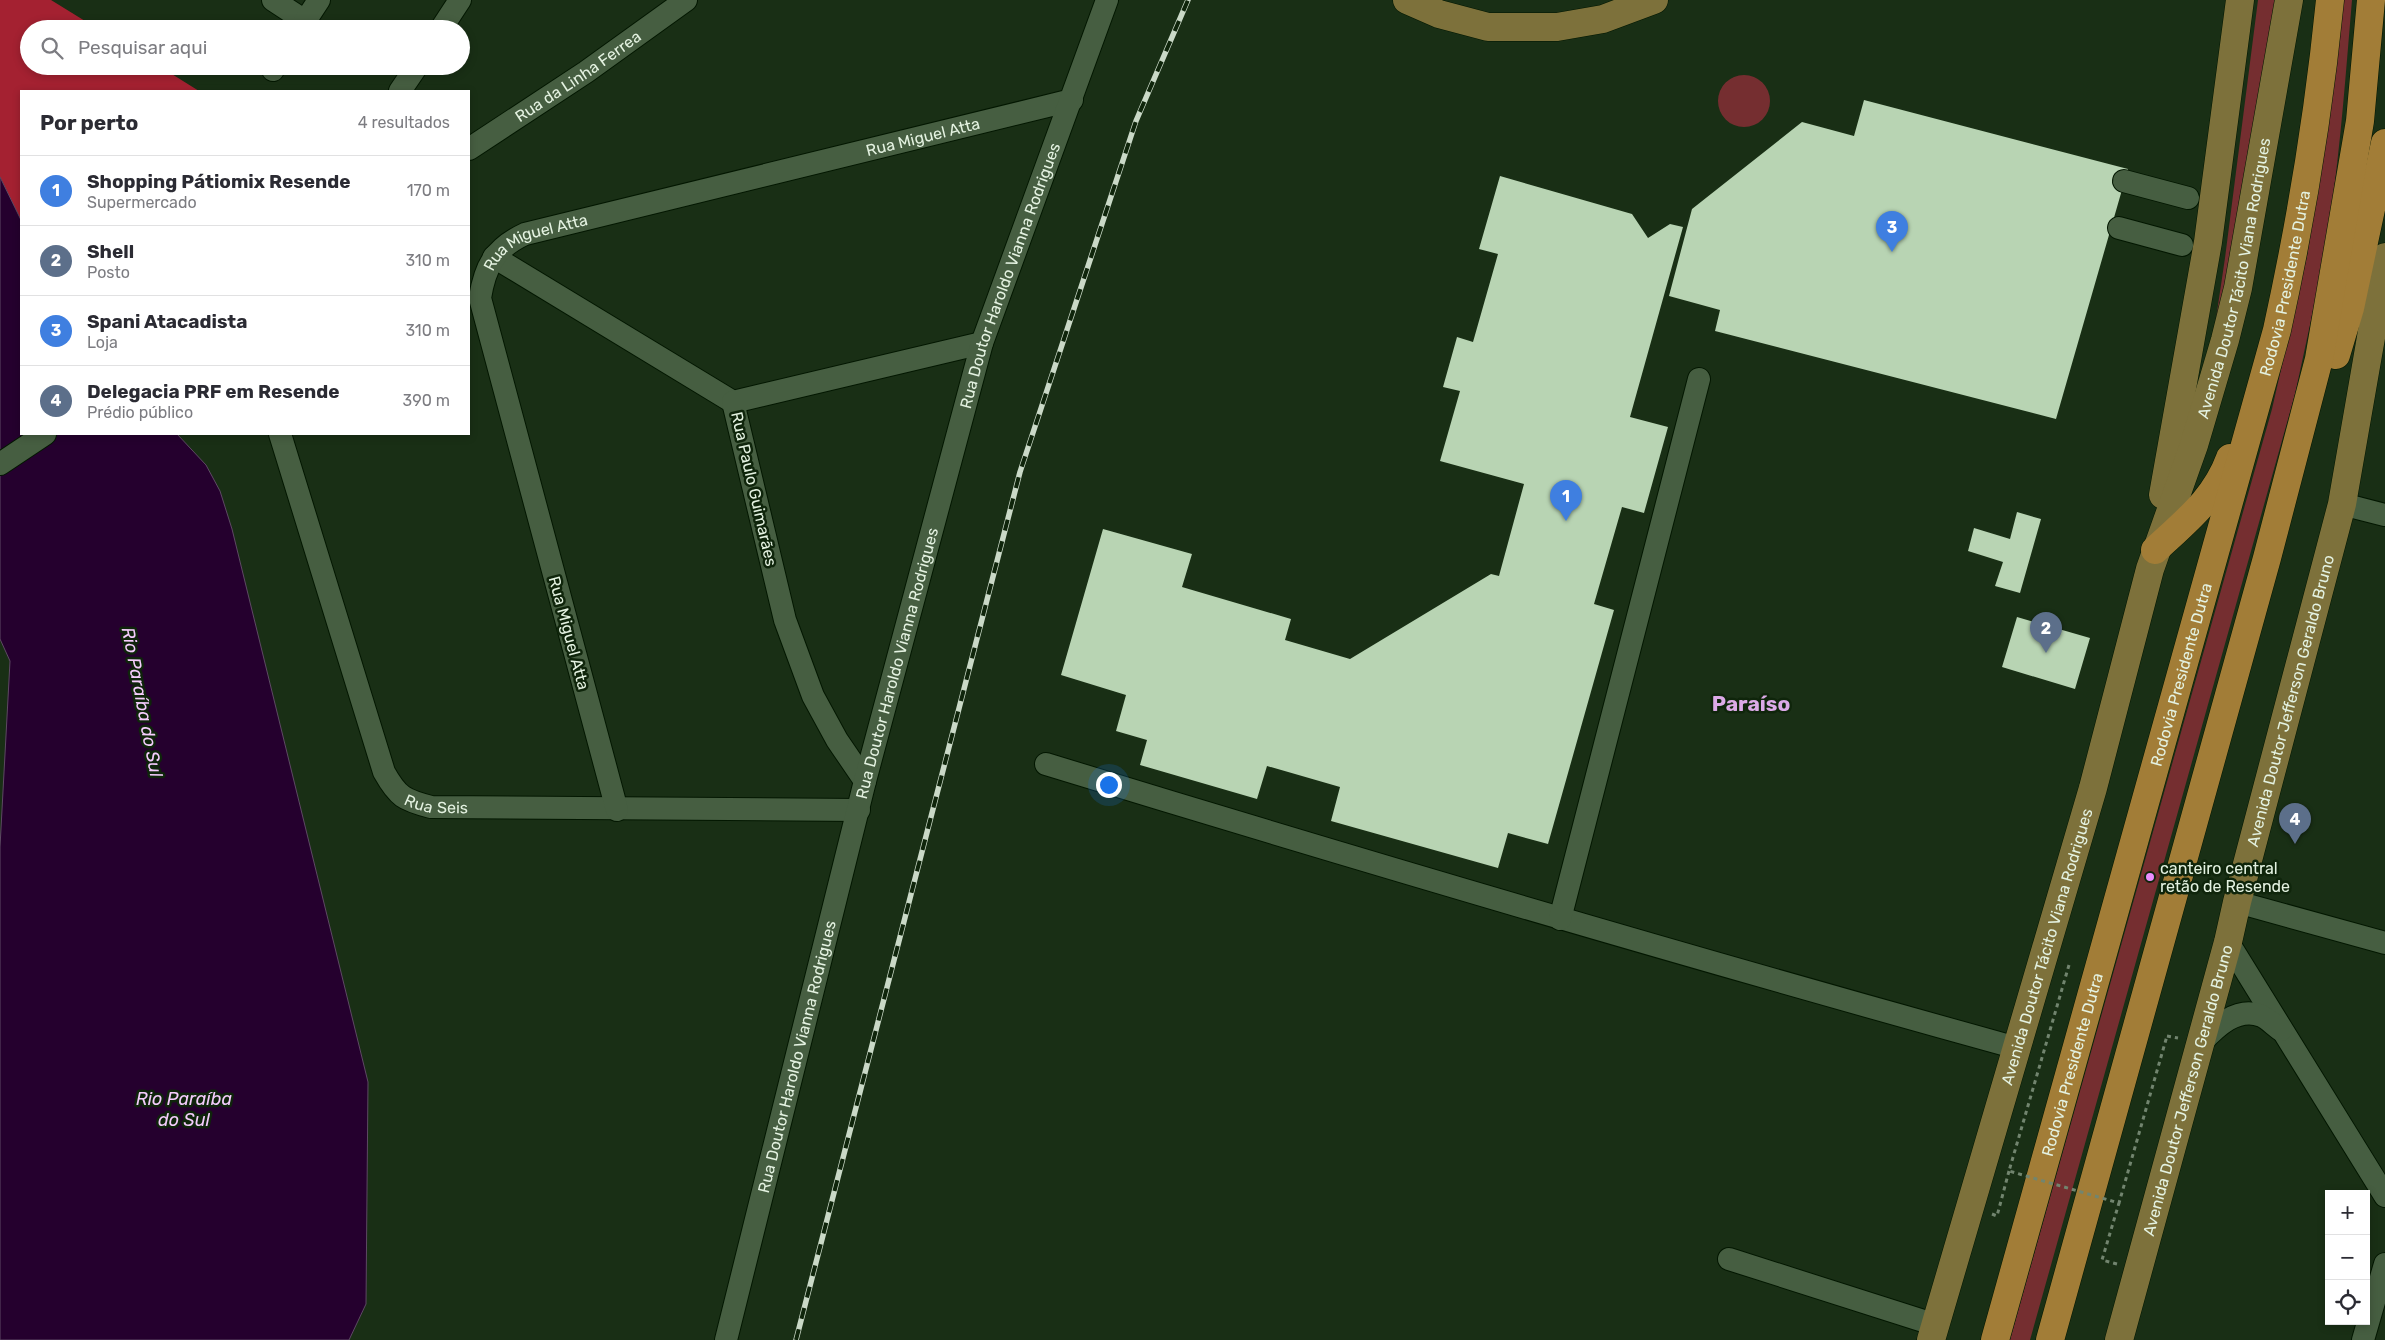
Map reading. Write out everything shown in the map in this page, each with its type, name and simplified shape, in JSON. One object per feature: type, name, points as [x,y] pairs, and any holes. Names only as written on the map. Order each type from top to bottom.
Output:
[{"type":"highway","name":"Rodovia Presidente Dutra","points":[[1995,1340],[2277,330],[2305,185],[2324,64],[2330,0]]},
{"type":"highway","points":[[2050,1340],[2267,558],[2319,360],[2360,121],[2371,0]]},
{"type":"highway","points":[[2267,558],[2327,390],[2350,308],[2385,143]]},
{"type":"highway","points":[[2155,550],[2206,502],[2218,484],[2277,330]]},
{"type":"main road","points":[[1408,0],[1439,14],[1488,27],[1558,27],[1603,18],[1654,0]]},
{"type":"main road","name":"Avenida Doutor Tácito Viana Rodrigues","points":[[2155,550],[2168,463],[2208,242],[2240,0]]},
{"type":"main road","name":"Avenida Doutor Tácito Viana Rodrigues","points":[[1933,1332],[2092,788],[2155,550],[2194,445],[2227,331],[2238,288],[2289,0]]},
{"type":"main road","name":"Avenida Doutor Jefferson Geraldo Bruno","points":[[2119,1340],[2228,942],[2236,902],[2342,504],[2379,330],[2385,257]]},
{"type":"street","points":[[273,0],[296,20]]},
{"type":"street","points":[[305,20],[319,0]]},
{"type":"street","points":[[447,20],[460,0]]},
{"type":"street","name":"Rua da Linha Ferrea","points":[[470,148],[586,72],[686,0]]},
{"type":"street","name":"Rua Doutor Haroldo Vianna Rodrigues","points":[[726,1340],[865,781],[982,343],[1072,100],[1105,2]]},
{"type":"street","points":[[401,90],[411,75]]},
{"type":"street","name":"Rua Miguel Atta","points":[[617,810],[480,298],[483,277],[494,257],[510,241],[525,234],[1072,100]]},
{"type":"street","points":[[2124,181],[2188,198]]},
{"type":"street","points":[[2119,228],[2182,245]]},
{"type":"street","points":[[494,257],[733,402]]},
{"type":"street","name":"Rua Paulo Guimarães","points":[[865,781],[837,740],[813,696],[785,620],[733,402],[982,343]]},
{"type":"street","points":[[1560,919],[1699,379]]},
{"type":"street","points":[[0,464],[44,435]]},
{"type":"street","name":"Rua Seis","points":[[280,435],[384,772],[395,792],[407,801],[431,807],[617,810],[859,810]]},
{"type":"street","points":[[2342,504],[2385,515]]},
{"type":"street","points":[[1046,764],[1560,919],[1784,984],[2017,1048]]},
{"type":"street","points":[[2236,902],[2385,943]]},
{"type":"street","points":[[2228,942],[2385,1196]]},
{"type":"street","points":[[2201,1043],[2214,1028],[2242,1014],[2261,1016],[2282,1030]]},
{"type":"street","points":[[1729,1259],[1933,1332]]},
{"type":"street","points":[[2363,1340],[2385,1264]]},
{"type":"path","points":[[2069,965],[2009,1171],[2120,1203]]},
{"type":"path","points":[[2138,1271],[2102,1260],[2167,1036]]},
{"type":"shaded area","points":[[0,0],[51,0],[83,20],[20,20],[20,75],[173,75],[197,90],[20,90],[20,218],[0,177]]},
{"type":"shaded area","points":[[2258,0],[2280,0],[2207,379],[2225,258]]},
{"type":"shaded area","name":"canteiro central retão de Resende","points":[[2342,0],[2352,0],[2335,185],[2319,281],[2295,394],[2030,1340],[2010,1340],[2272,409],[2307,256],[2319,181]]},
{"type":"shaded area","points":[[1739,75],[1749,75],[1759,79],[1766,86],[1770,101],[1766,116],[1759,123],[1749,127],[1739,127],[1729,123],[1722,116],[1718,106],[1718,96],[1722,86],[1729,79]]},
{"type":"water","name":"Rio Paraíba do Sul","points":[[0,177],[20,218],[20,435],[178,435],[206,465],[220,491],[232,529],[368,1082],[366,1304],[349,1340],[0,1340],[0,847],[10,661],[0,639]]},
{"type":"building","points":[[1864,100],[2128,169],[2056,419],[1715,331],[1720,310],[1669,296],[1692,209],[1802,122],[1854,136]]},
{"type":"building","points":[[1500,176],[1632,214],[1648,238],[1670,224],[1683,227],[1630,417],[1668,427],[1644,513],[1622,507],[1594,604],[1614,610],[1548,844],[1508,833],[1498,868],[1331,821],[1340,787],[1267,766],[1257,799],[1140,765],[1147,740],[1116,731],[1126,695],[1061,675],[1103,529],[1192,554],[1182,587],[1291,619],[1285,640],[1350,659],[1491,574],[1499,576],[1524,484],[1440,461],[1460,391],[1443,387],[1457,337],[1473,342],[1498,254],[1479,249]]},
{"type":"building","points":[[2017,512],[2041,519],[2020,593],[1995,586],[2003,562],[1968,551],[1974,528],[2010,539]]},
{"type":"building","points":[[2017,617],[2090,638],[2075,689],[2002,667]]},
{"type":"railway","points":[[796,1340],[1020,472],[1136,121],[1188,0]]},
{"type":"place","name":"Spani Atacadista","points":[[1892,252]]},
{"type":"place","name":"Shopping Pátiomix Resende","points":[[1566,521]]},
{"type":"place","name":"Shell","points":[[2046,653]]},
{"type":"place","name":"Delegacia PRF em Resende","points":[[2295,844]]},
{"type":"place","name":"canteiro central retão de Resende","points":[[2150,877]]},
{"type":"district","name":"Paraíso","points":[[1751,703]]}]
